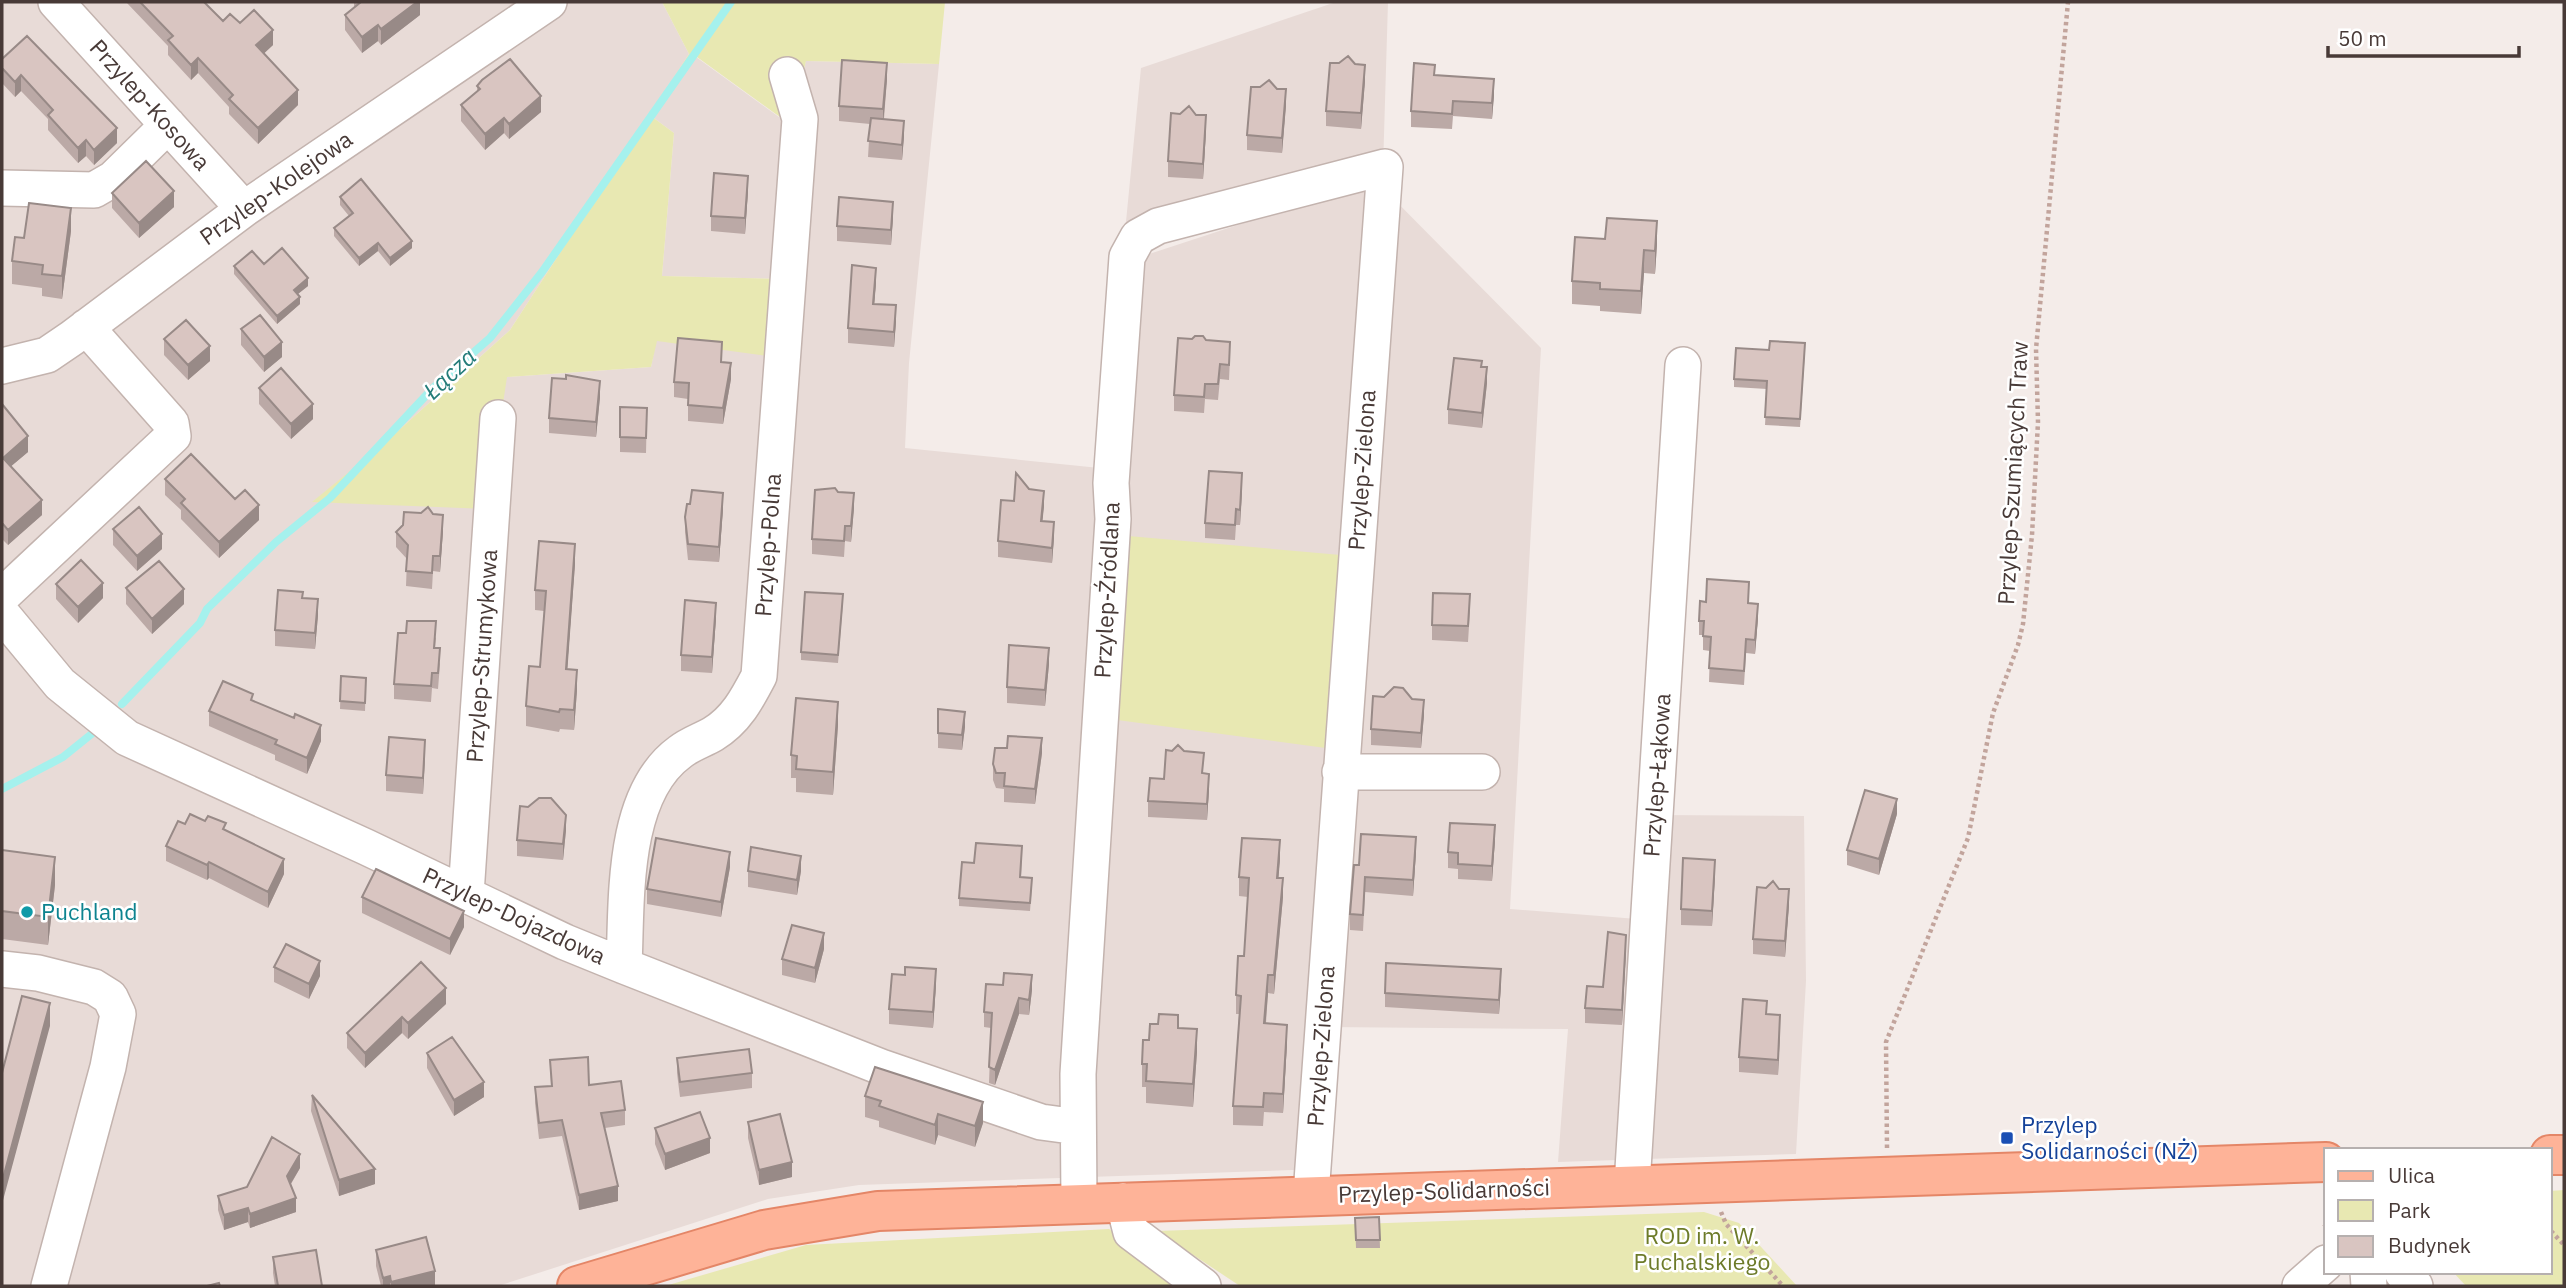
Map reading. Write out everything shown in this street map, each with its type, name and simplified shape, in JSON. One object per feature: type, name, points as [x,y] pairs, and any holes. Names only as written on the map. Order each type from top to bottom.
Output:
[{"type":"main road","name":"Przylep-Solidarności","points":[[577,1286],[751,1233],[818,1219],[878,1211],[1079,1202],[1887,1177],[2324,1168]]},
{"type":"street","name":"Przylep-Kosowa","points":[[56,2],[244,208]]},
{"type":"street","name":"Przylep-Kolejowa","points":[[2,366],[47,355],[244,208],[549,2]]},
{"type":"street","name":"Przylep-Polna","points":[[624,966],[632,844],[639,809],[654,779],[679,752],[716,732],[743,708],[758,676],[800,120],[787,75]]},
{"type":"street","points":[[2,188],[94,190],[113,179],[168,125]]},
{"type":"street","name":"Przylep-Zielona","points":[[1311,1195],[1385,167]]},
{"type":"street","name":"Przylep-Źródlana","points":[[1079,1202],[1078,1074],[1113,519],[1111,483],[1126,257],[1138,237],[1158,226],[1385,167]]},
{"type":"street","points":[[2,596],[173,436],[171,423],[86,327]]},
{"type":"street","name":"Przylep-Łąkowa","points":[[1632,1185],[1683,365]]},
{"type":"street","name":"Przylep-Strumykowa","points":[[466,894],[498,418]]},
{"type":"street","name":"Przylep-Dojazdowa","points":[[2,614],[60,684],[127,738],[624,966],[881,1067],[1041,1122],[1078,1127]]},
{"type":"street","points":[[1340,772],[1482,772]]},
{"type":"street","points":[[2,969],[38,973],[94,987],[110,997],[118,1014],[108,1068],[49,1286]]},
{"type":"street","points":[[1123,1201],[1131,1232],[1203,1286]]},
{"type":"street","points":[[2300,1286],[2324,1265]]},
{"type":"path","name":"Przylep-Szumiących Traw","points":[[1887,1177],[1886,1042],[1968,838],[1993,713],[2023,624],[2032,535],[2037,435],[2036,349],[2068,2]]},
{"type":"path","points":[[1708,1183],[1726,1224],[1783,1286]]},
{"type":"path","points":[[2552,1232],[2564,1245]]},
{"type":"shaded area","points":[[2,2],[662,2],[689,54],[510,330],[388,440],[313,502],[507,377],[651,367],[656,341],[787,279],[662,276],[674,133],[651,116],[696,57],[790,125],[806,61],[939,64],[909,363],[905,448],[1119,470],[1137,258],[1375,180],[1541,348],[1510,909],[1650,920],[1655,815],[1804,816],[1806,981],[1796,1154],[1558,1162],[1568,1029],[1326,1027],[1321,1169],[859,1185],[768,1199],[498,1286],[2,1286]]},
{"type":"shaded area","points":[[1336,2],[1388,2],[1383,168],[1124,242],[1141,68]]},
{"type":"green space","points":[[662,2],[731,2],[704,39],[699,53],[735,2],[945,2],[939,64],[806,61],[791,125],[697,57],[651,116],[674,133],[662,276],[787,279],[783,358],[657,341],[651,367],[507,377],[487,509],[312,502],[388,440],[510,330],[689,54]]},
{"type":"green space","points":[[1106,534],[1352,556],[1333,749],[1095,717]]},
{"type":"green space","points":[[2564,1190],[2564,1286],[2466,1286],[2455,1274],[2552,1274],[2552,1191]]},
{"type":"green space","name":"ROD im. W. Puchalskiego","points":[[1704,1212],[1739,1223],[1797,1286],[1240,1286],[1157,1231]]},
{"type":"green space","points":[[1109,1229],[1197,1286],[665,1286],[806,1245]]},
{"type":"building","points":[[140,2],[204,2],[223,21],[230,14],[240,23],[254,10],[273,30],[256,45],[298,90],[258,128],[229,99],[233,95],[198,58],[191,65],[168,40],[173,36]]},
{"type":"building","points":[[361,2],[417,2],[381,29],[378,25],[362,37],[345,15]]},
{"type":"building","points":[[27,36],[117,128],[94,150],[86,140],[78,148],[48,115],[53,110],[21,75],[15,82],[2,68],[2,59]]},
{"type":"building","points":[[1348,56],[1355,64],[1365,65],[1361,113],[1326,111],[1330,63],[1339,63]]},
{"type":"building","points":[[510,59],[541,96],[509,124],[504,118],[485,134],[461,105],[480,89],[477,86],[482,80]]},
{"type":"building","points":[[842,60],[887,63],[883,109],[839,106]]},
{"type":"building","points":[[1414,63],[1435,65],[1434,75],[1494,79],[1492,103],[1453,101],[1452,114],[1411,111]]},
{"type":"building","points":[[1269,80],[1277,89],[1286,89],[1282,138],[1247,135],[1251,87],[1260,87]]},
{"type":"building","points":[[1189,106],[1196,115],[1206,115],[1203,164],[1168,161],[1171,113],[1180,114]]},
{"type":"building","points":[[871,118],[904,121],[902,145],[868,141]]},
{"type":"building","points":[[146,161],[174,191],[139,223],[112,193]]},
{"type":"building","points":[[714,173],[748,176],[745,218],[711,216]]},
{"type":"building","points":[[361,179],[412,241],[390,258],[378,243],[359,258],[334,228],[353,213],[340,197]]},
{"type":"building","points":[[839,197],[893,202],[891,230],[837,226]]},
{"type":"building","points":[[29,203],[71,208],[62,276],[42,274],[43,265],[12,261],[15,237],[24,238]]},
{"type":"building","points":[[1607,218],[1657,221],[1655,251],[1644,250],[1641,291],[1600,289],[1600,283],[1572,281],[1575,237],[1605,239]]},
{"type":"building","points":[[282,248],[308,278],[294,290],[300,297],[277,316],[234,266],[252,251],[264,264]]},
{"type":"building","points":[[852,265],[876,268],[873,304],[896,305],[894,332],[848,328]]},
{"type":"building","points":[[260,315],[282,342],[264,357],[241,329]]},
{"type":"building","points":[[186,320],[210,346],[188,365],[164,339]]},
{"type":"building","points":[[1195,336],[1230,342],[1229,365],[1220,364],[1218,384],[1205,384],[1204,397],[1174,395],[1178,338],[1192,339]]},
{"type":"building","points":[[678,338],[722,342],[721,362],[731,363],[723,408],[688,405],[689,383],[674,382]]},
{"type":"building","points":[[1770,341],[1805,343],[1800,419],[1765,417],[1767,381],[1734,379],[1736,348],[1769,350]]},
{"type":"building","points":[[1454,358],[1482,361],[1481,367],[1487,367],[1482,413],[1448,409]]},
{"type":"building","points":[[281,368],[313,404],[291,424],[259,388]]},
{"type":"building","points":[[566,375],[600,381],[596,422],[549,418],[552,378],[566,379]]},
{"type":"building","points":[[2,404],[28,436],[3,458],[42,500],[8,530],[2,523]]},
{"type":"building","points":[[620,407],[647,408],[646,438],[620,437]]},
{"type":"building","points":[[191,454],[235,499],[245,490],[259,505],[219,542],[181,503],[185,499],[165,479]]},
{"type":"building","points":[[1209,471],[1242,473],[1240,510],[1236,509],[1235,525],[1205,523]]},
{"type":"building","points":[[1016,473],[1029,489],[1044,491],[1041,521],[1054,522],[1052,548],[998,541],[1001,500],[1014,501]]},
{"type":"building","points":[[835,488],[838,492],[854,493],[851,526],[845,526],[844,541],[812,539],[815,490]]},
{"type":"building","points":[[692,490],[723,493],[719,547],[688,544],[685,517]]},
{"type":"building","points":[[139,507],[162,534],[137,556],[113,529]]},
{"type":"building","points":[[428,507],[433,514],[443,515],[440,556],[433,556],[432,573],[406,571],[408,545],[396,532],[403,525],[404,512],[421,513]]},
{"type":"building","points":[[539,541],[575,544],[566,669],[577,670],[574,710],[560,709],[559,712],[526,706],[529,666],[540,667],[546,591],[535,590]]},
{"type":"building","points":[[81,560],[103,583],[78,607],[56,584]]},
{"type":"building","points":[[159,561],[184,589],[152,619],[126,588]]},
{"type":"building","points":[[1707,579],[1749,582],[1748,603],[1758,604],[1755,640],[1746,639],[1744,671],[1709,668],[1711,637],[1703,636],[1704,621],[1699,621],[1700,601],[1706,602]]},
{"type":"building","points":[[278,590],[303,592],[302,598],[318,599],[315,633],[275,630]]},
{"type":"building","points":[[805,592],[843,594],[838,655],[801,652]]},
{"type":"building","points":[[1433,593],[1470,594],[1468,626],[1432,625]]},
{"type":"building","points":[[685,600],[716,603],[712,657],[681,655]]},
{"type":"building","points":[[407,621],[436,621],[434,648],[440,648],[438,673],[432,673],[431,686],[394,684],[398,633],[406,633]]},
{"type":"building","points":[[1009,645],[1049,648],[1045,690],[1007,687]]},
{"type":"building","points":[[341,676],[366,678],[365,703],[340,701]]},
{"type":"building","points":[[223,681],[253,694],[251,700],[294,718],[295,714],[321,725],[307,758],[275,744],[277,740],[209,711]]},
{"type":"building","points":[[1394,687],[1403,688],[1412,699],[1424,700],[1421,733],[1371,729],[1373,696],[1384,697]]},
{"type":"building","points":[[796,698],[838,702],[833,772],[796,769],[797,756],[791,755]]},
{"type":"building","points":[[938,709],[965,712],[962,735],[938,733]]},
{"type":"building","points":[[1008,736],[1042,738],[1035,789],[1004,786],[1005,773],[996,773],[993,764],[995,748],[1007,748]]},
{"type":"building","points":[[389,737],[425,740],[423,778],[386,775]]},
{"type":"building","points":[[1178,745],[1184,751],[1204,753],[1202,773],[1209,774],[1207,804],[1148,801],[1150,778],[1164,779],[1166,750],[1172,751]]},
{"type":"building","points":[[1865,790],[1897,799],[1879,859],[1847,850]]},
{"type":"building","points":[[539,798],[551,798],[566,815],[563,844],[517,840],[520,806],[528,807]]},
{"type":"building","points":[[190,814],[205,821],[208,816],[226,823],[223,829],[284,859],[268,892],[209,862],[207,865],[166,846],[178,821],[185,824]]},
{"type":"building","points":[[1450,823],[1495,825],[1492,866],[1458,864],[1458,853],[1448,852]]},
{"type":"building","points":[[1361,834],[1416,837],[1413,880],[1365,877],[1363,915],[1350,914],[1354,865],[1359,865]]},
{"type":"building","points":[[656,838],[730,852],[721,902],[647,889]]},
{"type":"building","points":[[1242,838],[1280,840],[1277,878],[1283,878],[1274,975],[1268,975],[1264,1023],[1287,1025],[1283,1094],[1264,1093],[1263,1107],[1233,1106],[1241,996],[1236,995],[1238,956],[1244,956],[1249,878],[1239,877]]},
{"type":"building","points":[[976,843],[1022,846],[1020,877],[1032,878],[1030,903],[959,898],[962,862],[974,863]]},
{"type":"building","points":[[751,847],[801,856],[797,880],[748,871]]},
{"type":"building","points":[[2,850],[55,857],[48,917],[2,911]]},
{"type":"building","points":[[1683,858],[1715,860],[1712,911],[1681,909]]},
{"type":"building","points":[[376,869],[464,911],[450,939],[362,897]]},
{"type":"building","points":[[1773,881],[1779,889],[1789,889],[1785,941],[1753,939],[1757,887],[1766,888]]},
{"type":"building","points":[[792,925],[824,933],[815,968],[782,959]]},
{"type":"building","points":[[1608,932],[1626,935],[1622,1010],[1585,1008],[1587,986],[1603,987]]},
{"type":"building","points":[[286,944],[320,961],[309,984],[274,967]]},
{"type":"building","points":[[421,962],[446,988],[408,1023],[402,1017],[365,1053],[347,1033]]},
{"type":"building","points":[[1386,963],[1501,969],[1499,1000],[1385,993]]},
{"type":"building","points":[[905,967],[936,969],[933,1012],[889,1009],[892,974],[905,975]]},
{"type":"building","points":[[1004,973],[1032,975],[1029,1000],[1019,998],[995,1070],[989,1067],[992,1013],[984,1012],[986,984],[1003,985]]},
{"type":"building","points":[[22,996],[50,1003],[2,1182],[2,1073]]},
{"type":"building","points":[[1743,999],[1767,1001],[1766,1014],[1780,1015],[1778,1060],[1739,1057]]},
{"type":"building","points":[[1159,1014],[1178,1015],[1178,1028],[1197,1029],[1193,1084],[1146,1081],[1147,1064],[1142,1064],[1143,1040],[1149,1040],[1150,1024],[1158,1024]]},
{"type":"building","points":[[452,1037],[484,1082],[454,1100],[427,1053]]},
{"type":"building","points":[[749,1049],[752,1073],[680,1082],[677,1058]]},
{"type":"building","points":[[588,1057],[589,1085],[621,1081],[625,1110],[601,1113],[618,1186],[579,1195],[562,1120],[539,1123],[535,1087],[552,1086],[550,1060]]},
{"type":"building","points":[[875,1067],[983,1102],[975,1126],[938,1114],[935,1125],[879,1106],[881,1101],[865,1096]]},
{"type":"building","points":[[312,1095],[375,1169],[339,1180]]},
{"type":"building","points":[[700,1112],[710,1138],[665,1154],[655,1128]]},
{"type":"building","points":[[780,1114],[792,1162],[759,1170],[748,1122]]},
{"type":"building","points":[[272,1137],[300,1154],[287,1176],[296,1198],[250,1214],[248,1208],[224,1215],[218,1196],[247,1187]]},
{"type":"building","points":[[1379,1217],[1380,1240],[1356,1240],[1355,1218]]},
{"type":"building","points":[[426,1237],[435,1271],[391,1282],[390,1276],[383,1278],[376,1250]]},
{"type":"building","points":[[316,1250],[322,1286],[278,1286],[273,1257]]},
{"type":"waterway","name":"Łącza","points":[[122,704],[200,623],[207,609],[276,542],[330,498],[433,388],[490,338],[542,272],[731,2]]},
{"type":"waterway","name":"Łącza","points":[[2,789],[63,757],[94,732]]},
{"type":"place","name":"Puchland","points":[[27,912]]},
{"type":"place","name":"Przylep Solidarności (NŻ)","points":[[2007,1138]]}]
